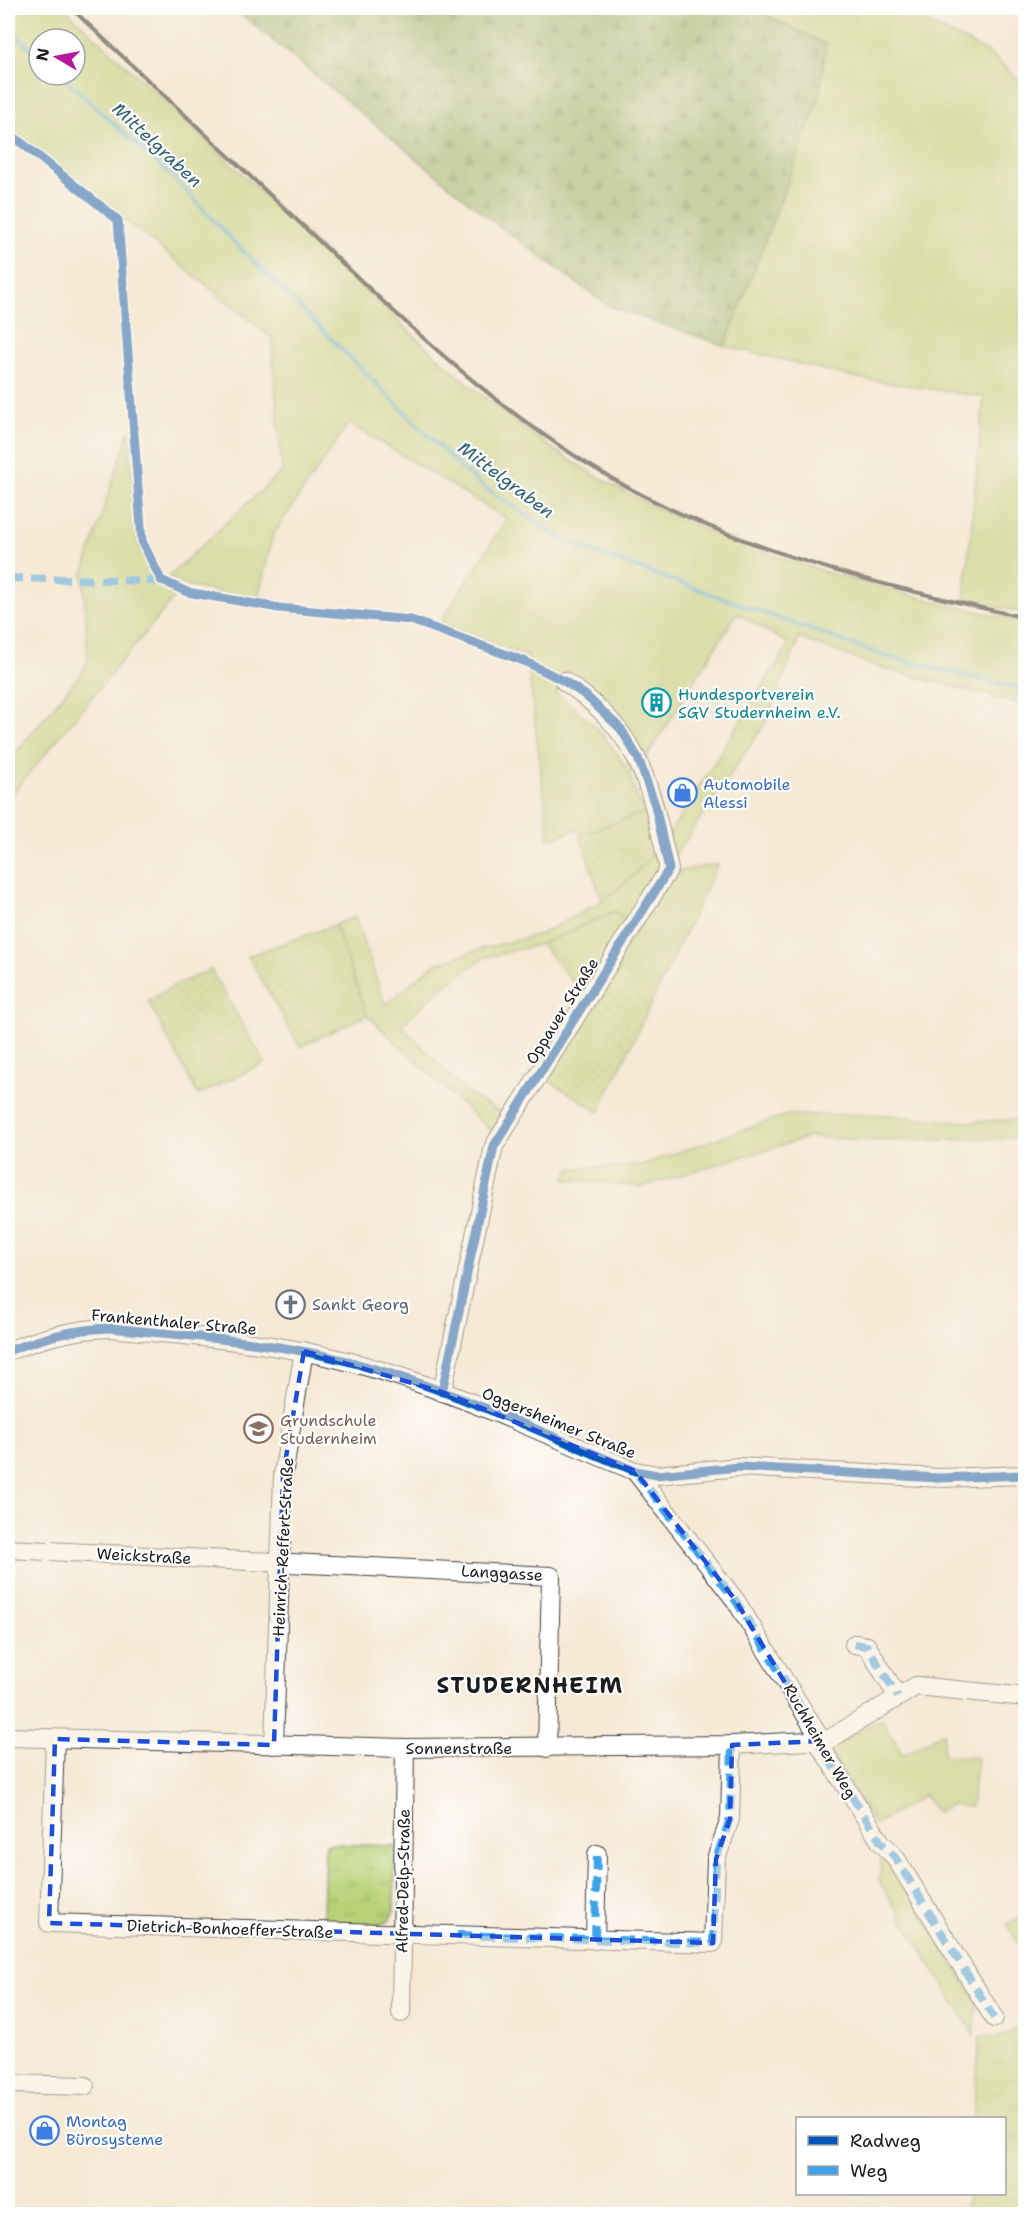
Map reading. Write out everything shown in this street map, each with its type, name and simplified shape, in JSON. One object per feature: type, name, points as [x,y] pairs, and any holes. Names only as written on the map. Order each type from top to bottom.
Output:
[{"type":"street","name":"Oppauer Straße","points":[[442,1392],[494,1146],[669,869],[655,805],[639,758],[621,729],[585,695],[564,681]]},
{"type":"street","name":"Frankenthaler Straße","points":[[8,1351],[48,1335],[80,1329],[110,1328],[304,1351]]},
{"type":"street","name":"Oggersheimer Straße","points":[[304,1351],[359,1364],[442,1392],[635,1471],[657,1474],[739,1467],[940,1478],[1026,1475]]},
{"type":"street","name":"Heinrich-Reffert-Straße","points":[[274,1745],[283,1475],[304,1351]]},
{"type":"street","name":"Ruchheimer Weg","points":[[635,1471],[736,1601],[827,1756],[880,1841],[895,1857],[994,2018]]},
{"type":"street","name":"Weickstraße","points":[[8,1549],[280,1562]]},
{"type":"street","name":"Langgasse","points":[[280,1562],[551,1576],[547,1748]]},
{"type":"street","points":[[854,1644],[867,1646],[898,1697]]},
{"type":"street","name":"Sonnenstraße","points":[[8,1737],[405,1749],[732,1745],[828,1740],[916,1686],[1026,1697]]},
{"type":"street","name":"Dietrich-Bonhoeffer-Straße","points":[[56,1739],[49,1923],[712,1943],[717,1859],[730,1819],[732,1745]]},
{"type":"street","name":"Alfred-Delp-Straße","points":[[401,2013],[405,1749]]},
{"type":"street","points":[[595,1940],[597,1854]]},
{"type":"street","points":[[8,2084],[85,2086]]},
{"type":"highlighted area","points":[[304,1351],[442,1392],[635,1471],[736,1601],[820,1741],[732,1745],[730,1819],[716,1859],[713,1943],[49,1923],[55,1739],[274,1745],[283,1475]]},
{"type":"green space","points":[[8,8],[64,8],[84,27],[27,27],[27,87],[87,87],[87,29],[458,375],[527,430],[600,478],[650,505],[702,528],[807,566],[915,596],[1025,622],[1025,705],[878,667],[799,638],[766,722],[629,923],[571,932],[541,944],[484,958],[442,987],[401,1025],[468,1094],[507,1116],[495,1135],[367,1015],[335,925],[355,917],[385,1005],[433,965],[477,950],[541,934],[602,901],[632,877],[651,811],[580,835],[578,829],[549,839],[527,656],[440,623],[507,519],[349,423],[273,535],[258,599],[190,587],[168,577],[282,471],[271,337],[8,126]],"holes":[[[737,613],[789,644],[668,836],[646,758]],[[564,681],[638,758],[625,766],[595,726],[556,694]],[[642,768],[654,801],[640,806],[629,773]]]},
{"type":"green space","points":[[233,8],[751,8],[826,44],[819,99],[725,346],[608,306],[496,224]]},
{"type":"green space","points":[[750,8],[897,8],[988,52],[1025,85],[1025,613],[964,600],[984,397],[857,378],[725,346],[819,99],[825,45]]},
{"type":"green space","points":[[129,430],[138,542],[157,584],[178,593],[8,799],[8,762],[83,671],[88,659],[83,574]]},
{"type":"green space","points":[[651,810],[659,849],[632,877],[602,901],[580,835]]},
{"type":"green space","points":[[718,864],[599,1112],[543,1077],[673,872]]},
{"type":"green space","points":[[615,911],[629,923],[584,995],[541,944]]},
{"type":"green space","points":[[335,925],[367,1015],[300,1047],[248,956]]},
{"type":"green space","points":[[211,970],[265,1063],[198,1095],[148,1001],[177,984]]},
{"type":"green space","points":[[873,1114],[966,1122],[1025,1119],[1025,1138],[876,1141],[810,1137],[641,1187],[565,1179],[571,1168],[641,1165],[786,1115]]},
{"type":"green space","points":[[881,1718],[903,1755],[944,1732],[943,1755],[977,1758],[971,1807],[950,1805],[936,1812],[924,1795],[875,1825],[829,1750]]},
{"type":"green space","points":[[325,1844],[395,1846],[394,1910],[389,1921],[378,1925],[323,1923]]},
{"type":"green space","points":[[883,1848],[977,2002],[974,2035],[879,1881]]},
{"type":"green space","points":[[1025,1914],[1025,1936],[1017,1942],[1007,1925]]},
{"type":"green space","points":[[1025,2024],[1025,2214],[965,2214],[967,2195],[1006,2195],[1006,2117],[973,2117],[980,2036],[999,2038]]},
{"type":"waterway","name":"Mittelgraben","points":[[8,29],[27,46]]},
{"type":"waterway","name":"Mittelgraben","points":[[73,87],[176,180],[235,243],[462,469],[485,488],[562,539],[885,656],[1026,690]]},
{"type":"railway","points":[[71,8],[394,312],[474,381],[558,445],[650,499],[740,539],[881,583],[1026,618]]},
{"type":"marked path","points":[[8,578],[163,581]]},
{"type":"marked path","points":[[635,1471],[736,1601],[818,1735],[821,1747],[880,1841],[895,1857],[994,2018]]},
{"type":"marked path","points":[[854,1644],[867,1646],[898,1697]]},
{"type":"marked path","points":[[457,1935],[713,1943],[716,1859],[730,1819],[732,1745]]},
{"type":"marked path","points":[[595,1940],[597,1854]]},
{"type":"cycle path","points":[[8,132],[118,220],[142,541],[161,580],[187,592],[279,608],[411,620],[524,661],[564,681],[585,695],[621,729],[638,758],[655,805],[669,869],[494,1146],[442,1392]]},
{"type":"cycle path","points":[[8,1351],[57,1335],[110,1328],[297,1350],[358,1364],[429,1386],[635,1471],[657,1475],[739,1467],[940,1478],[1026,1475]]},
{"type":"place","name":"Hundesportverein SGV Studernheim e.V.","points":[[657,703]]},
{"type":"place","name":"Automobile Alessi","points":[[682,793]]},
{"type":"place","name":"Sankt Georg","points":[[291,1304]]},
{"type":"place","name":"Grundschule Studernheim","points":[[259,1429]]},
{"type":"place","name":"Montag Bürosysteme","points":[[45,2130]]},
{"type":"district","name":"STUDERNHEIM","points":[[530,1685]]}]
